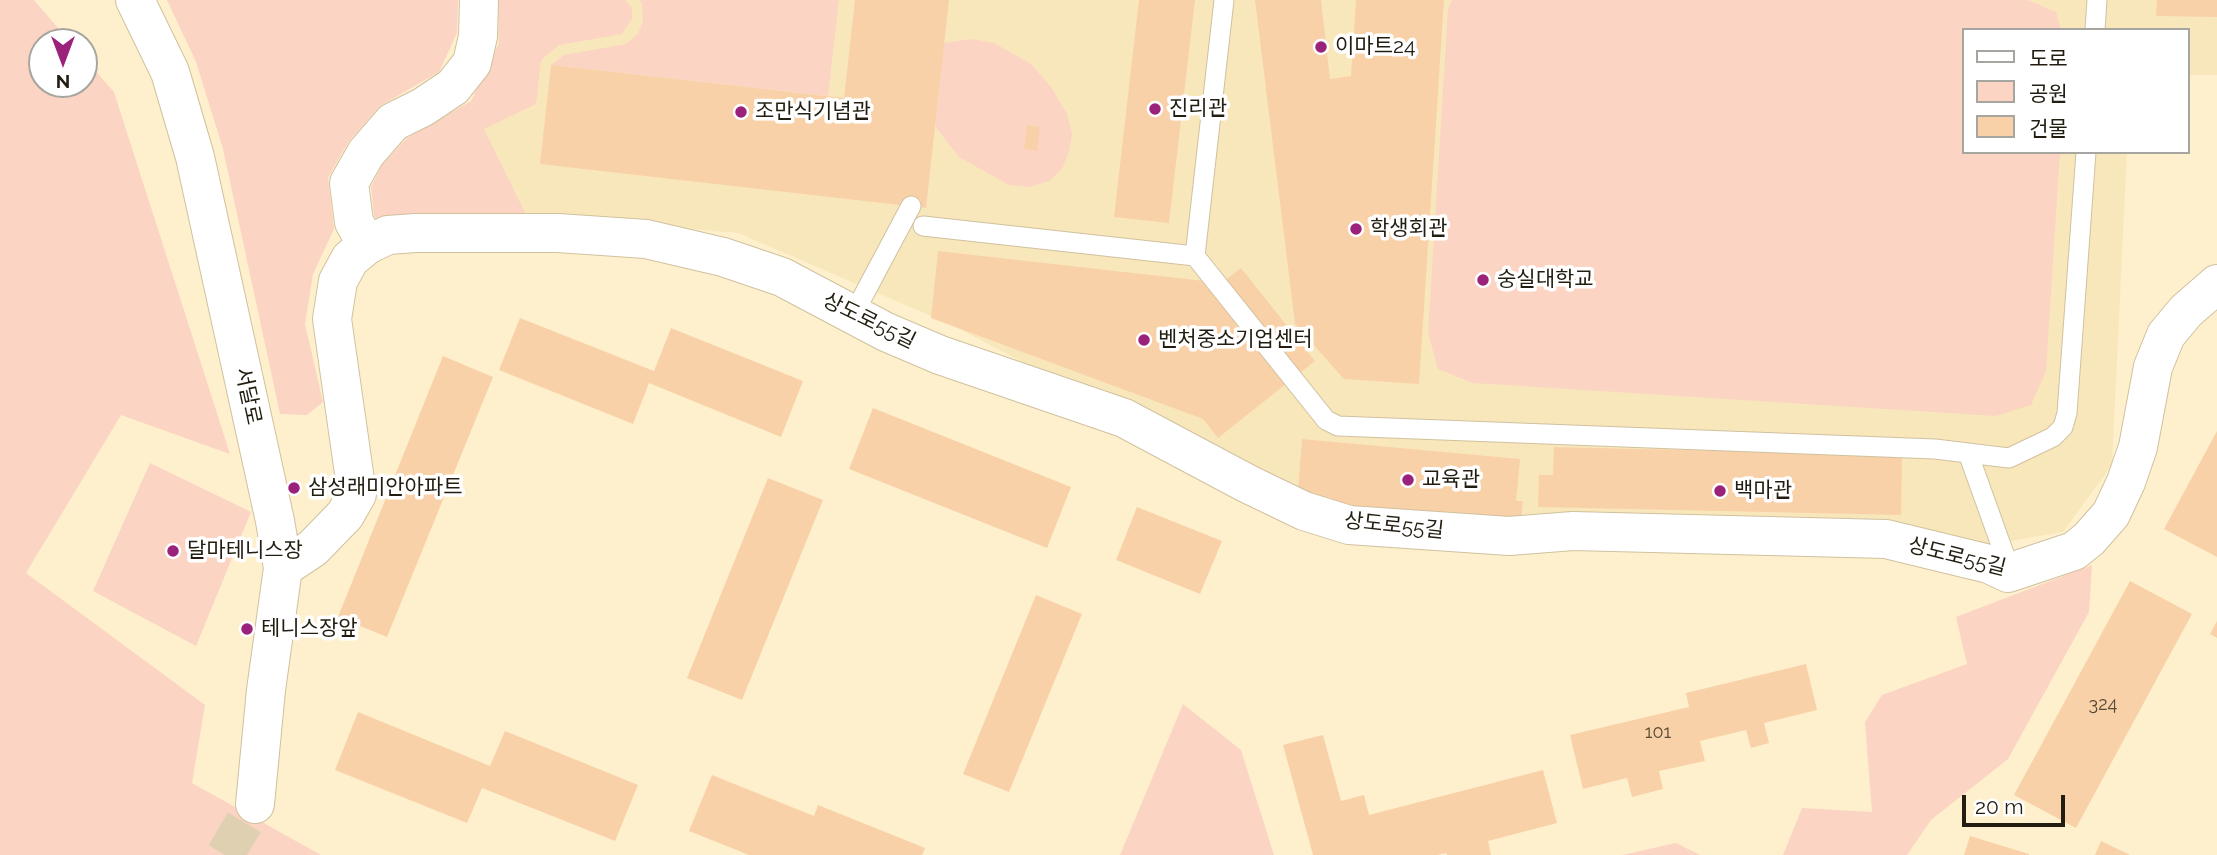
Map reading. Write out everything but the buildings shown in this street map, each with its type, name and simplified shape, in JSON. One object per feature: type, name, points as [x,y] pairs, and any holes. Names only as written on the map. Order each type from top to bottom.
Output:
[{"type":"street","name":"서달로","points":[[135,0],[170,72],[195,157],[283,568],[255,804]]},
{"type":"street","points":[[367,245],[354,222],[349,183],[366,153],[393,122],[423,107],[453,87],[472,63],[478,36],[479,0]]},
{"type":"street","name":"상도로55길","points":[[283,568],[313,548],[345,515],[357,494],[332,319],[338,281],[350,259],[367,245],[388,235],[558,233],[646,239],[723,257],[782,277],[886,332],[940,355],[1124,418],[1304,512],[1349,525],[1509,536],[1573,531],[1886,539],[1989,564],[2011,573],[2074,551],[2089,539],[2111,514],[2138,447],[2153,367],[2166,335],[2186,311],[2217,284]]},
{"type":"lane","points":[[1224,0],[1195,256],[1326,420],[1338,426],[1935,449],[2009,458],[2053,437],[2063,427],[2067,413],[2086,154]]},
{"type":"lane","points":[[2095,28],[2097,0]]},
{"type":"lane","points":[[853,315],[911,206]]},
{"type":"lane","points":[[923,226],[1195,256]]},
{"type":"lane","points":[[1968,453],[2011,573]]},
{"type":"shaded area","name":"숭실대학교","points":[[497,0],[2217,0],[2217,75],[2189,75],[2189,28],[1962,28],[1962,154],[2127,154],[2112,465],[2063,532],[1977,547],[1520,528],[1297,507],[954,326],[738,233],[525,215],[442,148],[499,93]]},
{"type":"green space","points":[[0,0],[34,0],[58,28],[28,28],[28,98],[98,98],[98,74],[114,92],[230,454],[121,415],[26,573],[205,705],[192,783],[321,855],[0,855]]},
{"type":"green space","points":[[167,0],[458,0],[457,33],[439,72],[380,106],[349,141],[328,178],[334,229],[313,274],[305,324],[323,402],[307,415],[280,414],[223,149],[196,62]]},
{"type":"green space","points":[[499,0],[625,0],[632,8],[632,19],[622,34],[559,45],[541,60],[536,104],[484,129],[530,223],[380,226],[374,215],[371,187],[382,165],[407,138],[471,101],[499,43]]},
{"type":"green space","points":[[639,0],[839,0],[828,96],[551,65],[564,55],[626,44],[638,34],[643,21],[642,4]]},
{"type":"green space","points":[[1452,0],[2028,0],[2056,12],[2060,28],[1962,28],[1962,154],[2060,154],[2046,371],[2031,405],[1996,416],[1473,383],[1438,369],[1428,333],[1448,9]]},
{"type":"green space","points":[[972,39],[994,43],[1031,64],[1051,87],[1067,114],[1072,134],[1069,152],[1062,169],[1049,181],[1030,187],[1009,185],[959,157],[935,126],[944,43]]},
{"type":"green space","name":"달마테니스장","points":[[150,463],[251,512],[196,646],[93,591]]},
{"type":"green space","points":[[2092,565],[2089,612],[2008,759],[1931,820],[1907,855],[1783,855],[1802,808],[1872,812],[1865,722],[1882,695],[1967,664],[1956,617]]},
{"type":"green space","points":[[1183,704],[1241,750],[1274,855],[1120,855]]},
{"type":"green space","points":[[1676,843],[1700,855],[1622,855]]},
{"type":"tunnel","points":[[225,855],[255,804]]},
{"type":"place","name":"이마트24","points":[[1321,47]]},
{"type":"place","name":"진리관","points":[[1155,109]]},
{"type":"place","name":"조만식기념관","points":[[741,112]]},
{"type":"place","name":"학생회관","points":[[1356,229]]},
{"type":"place","name":"숭실대학교","points":[[1483,280]]},
{"type":"place","name":"벤처중소기업센터","points":[[1144,340]]},
{"type":"place","name":"교육관","points":[[1408,480]]},
{"type":"place","name":"삼성래미안아파트","points":[[294,488]]},
{"type":"place","name":"백마관","points":[[1720,491]]},
{"type":"place","name":"달마테니스장","points":[[173,551]]},
{"type":"place","name":"테니스장앞","points":[[247,629]]}]
